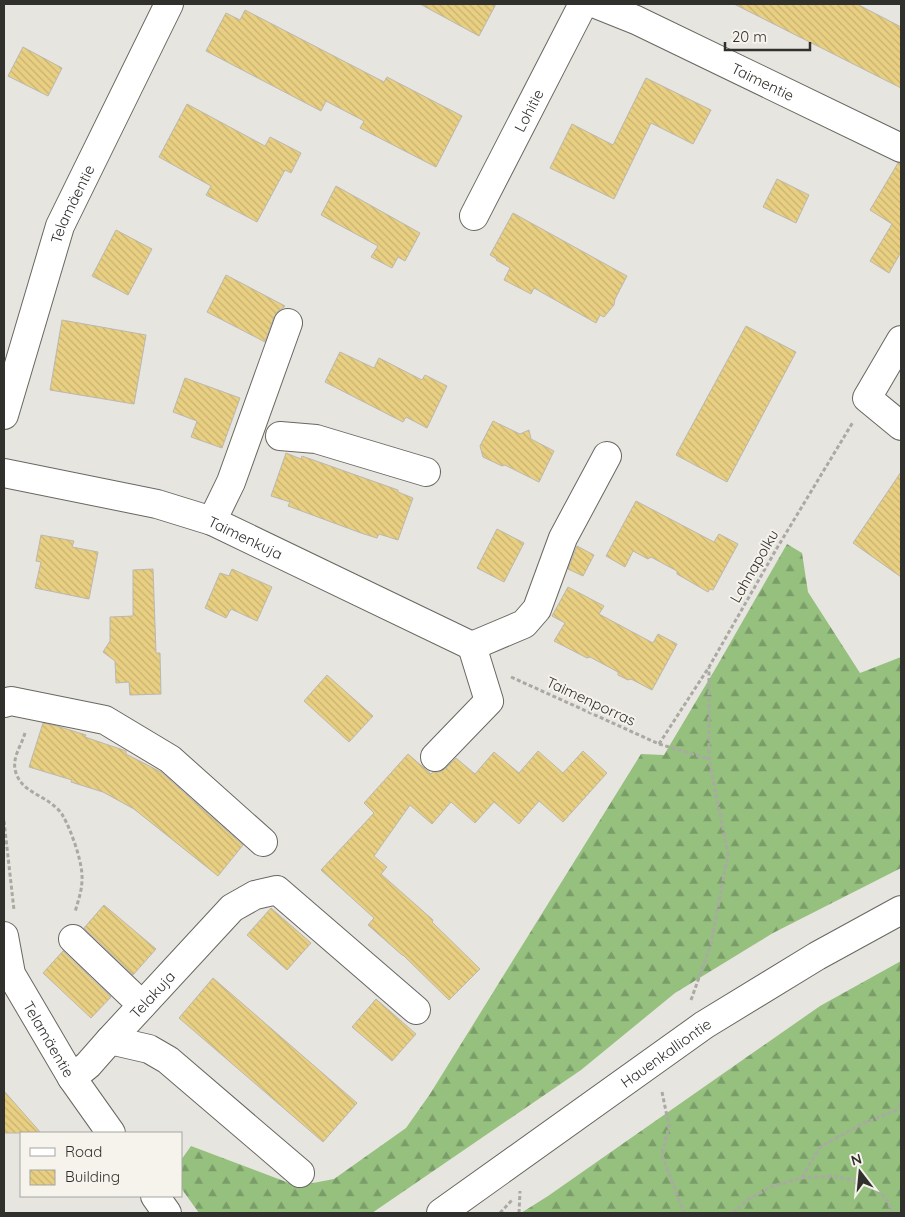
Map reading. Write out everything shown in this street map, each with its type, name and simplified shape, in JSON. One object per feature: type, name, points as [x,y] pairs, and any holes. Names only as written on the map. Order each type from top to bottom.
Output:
[{"type":"street","name":"Telamäentie","points":[[4,415],[60,226],[169,4]]},
{"type":"street","name":"Lohitie","points":[[474,216],[583,4]]},
{"type":"street","name":"Taimentie","points":[[596,4],[636,20],[901,148]]},
{"type":"street","points":[[212,521],[231,482],[288,323]]},
{"type":"street","points":[[901,340],[867,398],[901,426]]},
{"type":"street","points":[[280,436],[316,440],[426,472]]},
{"type":"street","points":[[435,757],[489,701],[472,646],[524,624],[537,610],[563,538],[608,456]]},
{"type":"street","name":"Taimenkuja","points":[[4,473],[158,504],[212,521],[472,646]]},
{"type":"street","points":[[4,703],[11,701],[105,720],[170,759],[263,842]]},
{"type":"street","name":"Telakuja","points":[[72,1078],[88,1064],[232,908],[255,895],[277,890],[416,1010]]},
{"type":"street","name":"Hauenkalliontie","points":[[441,1213],[704,1025],[817,956],[901,910]]},
{"type":"street","name":"Telamäentie","points":[[4,936],[7,976],[72,1078],[110,1132]]},
{"type":"street","points":[[74,939],[142,1005]]},
{"type":"street","points":[[110,1040],[149,1049],[168,1060],[300,1173]]},
{"type":"street","points":[[156,1197],[168,1213]]},
{"type":"path","name":"Lahnapolku","points":[[659,744],[709,667],[777,548],[867,398]]},
{"type":"path","points":[[704,1025],[688,1006],[711,944],[728,854],[709,759],[709,667]]},
{"type":"path","name":"Taimenporras","points":[[507,675],[659,744],[709,759]]},
{"type":"path","points":[[32,706],[27,728],[14,762],[21,784],[51,803],[63,816],[75,846],[81,865],[82,876],[80,896],[71,922],[71,933],[74,939]]},
{"type":"path","points":[[654,1098],[669,1087]]},
{"type":"path","points":[[662,1092],[669,1126],[662,1155],[684,1213]]},
{"type":"path","points":[[802,1178],[820,1147],[862,1124],[896,1110],[901,1105]]},
{"type":"path","points":[[733,1213],[773,1186],[802,1178],[832,1176],[867,1182],[885,1197],[893,1213]]},
{"type":"path","points":[[500,1213],[520,1191],[519,1213]]},
{"type":"green space","points":[[787,544],[802,553],[808,592],[860,673],[901,657],[901,868],[773,933],[675,993],[581,1070],[372,1213],[199,1213],[182,1189],[182,1159],[191,1146],[297,1186],[334,1179],[406,1128],[430,1094],[641,754],[664,755]]},
{"type":"green space","points":[[901,961],[901,1213],[521,1213],[820,1006]]},
{"type":"building","points":[[420,4],[496,4],[479,36]]},
{"type":"building","points":[[734,4],[857,4],[901,27],[901,88]]},
{"type":"building","points":[[245,10],[384,82],[387,77],[462,116],[436,167],[360,128],[364,121],[326,101],[321,111],[206,51],[226,13],[240,20]]},
{"type":"building","points":[[23,47],[62,68],[48,96],[8,76]]},
{"type":"building","points":[[646,78],[711,110],[693,144],[651,123],[614,199],[550,168],[572,124],[613,145]]},
{"type":"building","points":[[187,104],[265,146],[270,137],[301,153],[291,173],[285,170],[257,222],[206,195],[211,186],[159,157]]},
{"type":"building","points":[[898,163],[901,163],[901,252],[889,273],[870,261],[892,224],[870,210]]},
{"type":"building","points":[[777,179],[809,195],[796,223],[763,207]]},
{"type":"building","points":[[336,186],[420,233],[405,261],[398,257],[392,268],[371,257],[378,246],[321,215]]},
{"type":"building","points":[[513,213],[627,276],[615,299],[614,305],[604,317],[600,315],[596,323],[534,288],[531,294],[504,280],[510,268],[490,255]]},
{"type":"building","points":[[116,230],[152,249],[128,295],[92,276]]},
{"type":"building","points":[[226,275],[285,306],[274,317],[265,342],[207,312]]},
{"type":"building","points":[[62,320],[146,335],[134,404],[50,390]]},
{"type":"building","points":[[746,326],[796,352],[727,482],[676,455]]},
{"type":"building","points":[[340,352],[374,368],[379,358],[422,380],[425,375],[447,386],[427,428],[406,417],[403,422],[325,382]]},
{"type":"building","points":[[185,378],[240,398],[222,448],[191,437],[197,421],[173,412]]},
{"type":"building","points":[[493,421],[520,434],[529,430],[531,439],[554,451],[539,482],[505,465],[502,466],[483,457],[480,446]]},
{"type":"building","points":[[286,453],[301,459],[302,456],[398,490],[398,492],[413,498],[398,540],[379,534],[377,538],[361,533],[288,506],[290,502],[271,496]]},
{"type":"building","points":[[901,472],[901,577],[853,543]]},
{"type":"building","points":[[636,501],[714,542],[719,534],[738,544],[713,590],[710,589],[708,592],[677,574],[677,571],[651,557],[648,559],[633,551],[625,567],[606,556]]},
{"type":"building","points":[[497,529],[524,543],[504,582],[477,568]]},
{"type":"building","points":[[41,535],[74,541],[72,547],[98,552],[89,599],[35,588],[41,562],[36,561]]},
{"type":"building","points":[[577,546],[594,555],[583,576],[568,569]]},
{"type":"building","points":[[153,569],[156,653],[160,653],[161,694],[130,695],[129,682],[116,683],[115,661],[103,652],[110,641],[110,617],[133,616],[133,570]]},
{"type":"building","points":[[232,569],[272,587],[257,621],[231,609],[226,618],[205,608],[220,573],[229,576]]},
{"type":"building","points":[[568,587],[604,606],[599,614],[653,643],[658,634],[677,644],[652,690],[631,679],[628,680],[618,675],[618,672],[590,657],[587,658],[554,641],[565,623],[552,616]]},
{"type":"building","points":[[327,675],[373,716],[349,742],[304,701]]},
{"type":"building","points":[[43,723],[86,735],[85,737],[126,751],[126,754],[161,772],[243,845],[218,876],[134,809],[103,792],[29,767]]},
{"type":"building","points":[[538,751],[563,773],[583,751],[607,773],[563,822],[539,801],[519,824],[494,802],[475,823],[451,802],[432,824],[410,805],[374,856],[387,867],[381,874],[433,920],[432,922],[480,969],[449,1000],[403,955],[368,925],[374,918],[321,870],[374,813],[364,803],[408,754],[431,774],[433,772],[440,772],[456,758],[475,774],[494,752],[519,773]]},
{"type":"building","points":[[104,905],[156,949],[133,975],[84,928]]},
{"type":"building","points":[[271,908],[311,943],[287,970],[247,935]]},
{"type":"building","points":[[63,951],[111,997],[91,1018],[43,973]]},
{"type":"building","points":[[213,978],[357,1103],[323,1142],[179,1018]]},
{"type":"building","points":[[376,999],[416,1034],[392,1061],[352,1027]]},
{"type":"building","points":[[4,1091],[40,1132],[4,1133]]}]
